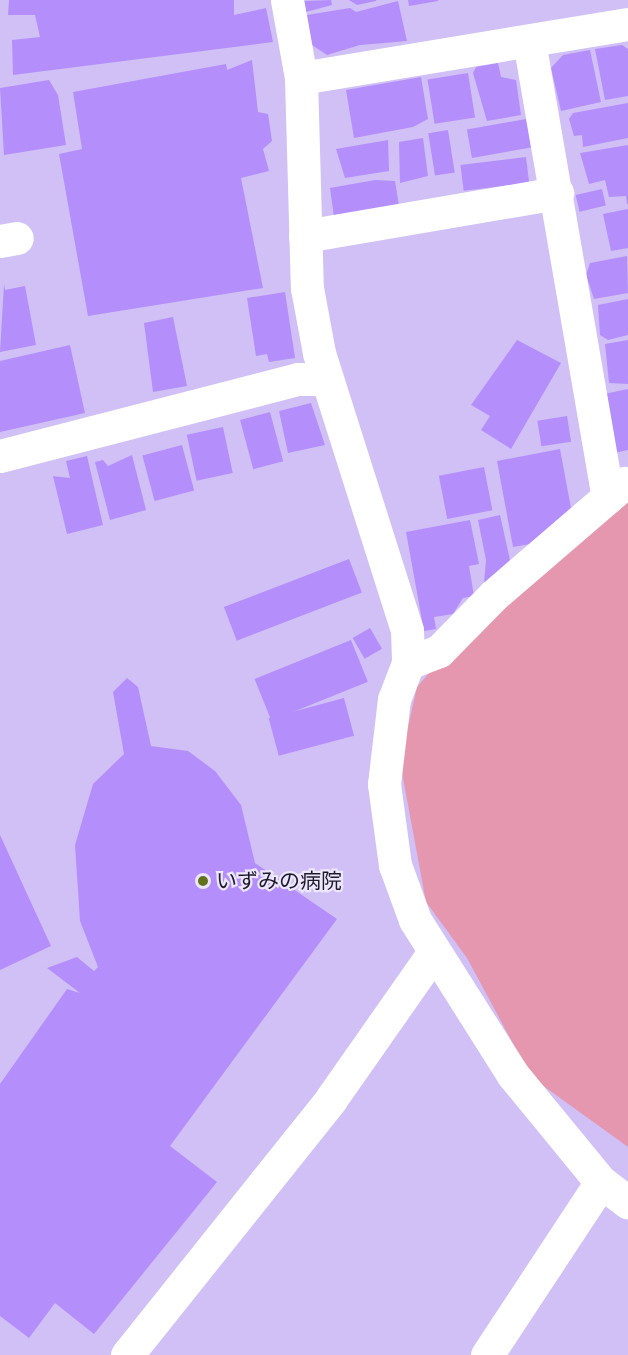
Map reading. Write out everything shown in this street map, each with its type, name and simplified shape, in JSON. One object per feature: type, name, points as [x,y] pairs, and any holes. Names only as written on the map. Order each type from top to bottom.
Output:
[{"type":"street","points":[[287,0],[301,78],[307,288],[324,380],[407,630],[408,663],[394,699],[388,741],[387,824],[405,898],[434,952],[513,1075],[601,1182],[628,1202]]},
{"type":"street","points":[[301,78],[628,24]]},
{"type":"street","points":[[408,663],[438,651],[494,595],[618,488],[557,193],[529,41]]},
{"type":"street","points":[[305,236],[557,193]]},
{"type":"street","points":[[0,456],[298,379],[324,380]]},
{"type":"street","points":[[127,1355],[331,1099],[434,952]]},
{"type":"street","points":[[487,1355],[601,1182]]},
{"type":"shaded area","points":[[628,491],[628,1147],[531,1077],[467,958],[426,902],[400,762],[417,687],[467,629]]},
{"type":"building","points":[[9,0],[234,0],[234,15],[266,8],[273,42],[13,75],[12,40],[40,37],[35,15],[8,15]]},
{"type":"building","points":[[331,0],[332,5],[306,12],[304,1]]},
{"type":"building","points":[[349,0],[376,0],[376,1],[357,5]]},
{"type":"building","points":[[408,0],[438,0],[438,1],[409,6]]},
{"type":"building","points":[[398,1],[407,41],[360,45],[327,55],[312,45],[307,15],[350,8],[356,12]]},
{"type":"building","points":[[622,45],[628,49],[628,96],[605,100],[595,49]]},
{"type":"building","points":[[590,50],[601,102],[561,111],[551,68],[563,55]]},
{"type":"building","points":[[252,60],[258,112],[268,114],[272,141],[263,149],[269,171],[241,178],[263,288],[88,316],[59,154],[82,149],[73,92],[226,64],[227,70]]},
{"type":"building","points":[[498,63],[501,77],[516,80],[521,115],[487,121],[473,73],[476,67]]},
{"type":"building","points":[[468,73],[475,117],[435,124],[428,79]]},
{"type":"building","points":[[421,77],[428,119],[413,127],[354,138],[346,90]]},
{"type":"building","points":[[49,80],[58,95],[66,145],[4,155],[0,88]]},
{"type":"building","points":[[628,103],[628,138],[583,147],[582,135],[574,136],[569,119],[573,113]]},
{"type":"building","points":[[526,119],[531,148],[472,158],[467,129]]},
{"type":"building","points":[[448,130],[455,172],[435,176],[428,133]]},
{"type":"building","points":[[423,138],[428,176],[400,183],[399,142]]},
{"type":"building","points":[[388,140],[389,171],[345,178],[336,149]]},
{"type":"building","points":[[628,145],[627,204],[626,196],[609,197],[605,180],[589,184],[580,153]]},
{"type":"building","points":[[526,157],[529,183],[464,191],[460,165]]},
{"type":"building","points":[[375,180],[395,181],[399,206],[334,217],[330,188]]},
{"type":"building","points":[[602,189],[606,206],[580,212],[576,195]]},
{"type":"building","points":[[628,209],[628,248],[611,251],[603,214]]},
{"type":"building","points":[[627,256],[628,293],[594,299],[586,275],[590,263]]},
{"type":"building","points":[[4,284],[5,290],[25,286],[36,345],[0,352]]},
{"type":"building","points":[[285,292],[295,358],[269,362],[267,354],[256,356],[247,298]]},
{"type":"building","points":[[628,299],[628,335],[608,340],[600,335],[598,305]]},
{"type":"building","points":[[173,317],[187,386],[153,392],[144,323]]},
{"type":"building","points":[[517,340],[561,363],[511,449],[481,430],[490,416],[471,405]]},
{"type":"building","points":[[628,340],[628,384],[609,383],[605,344]]},
{"type":"building","points":[[70,345],[85,413],[0,432],[0,361]]},
{"type":"building","points":[[628,389],[628,450],[614,453],[604,394]]},
{"type":"building","points":[[311,403],[325,445],[288,453],[279,411]]},
{"type":"building","points":[[270,412],[283,461],[253,469],[240,420]]},
{"type":"building","points":[[567,416],[571,442],[541,446],[537,421]]},
{"type":"building","points":[[223,427],[233,473],[197,481],[187,435]]},
{"type":"building","points":[[182,445],[194,490],[155,501],[142,456]]},
{"type":"building","points":[[560,449],[571,508],[530,544],[513,547],[497,461]]},
{"type":"building","points":[[132,455],[146,510],[110,520],[95,462],[103,460],[108,466]]},
{"type":"building","points":[[87,456],[103,525],[67,534],[53,476],[70,478],[66,461]]},
{"type":"building","points":[[484,467],[492,510],[447,519],[439,476]]},
{"type":"building","points":[[500,515],[510,560],[484,583],[486,560],[478,520]]},
{"type":"building","points":[[470,520],[479,564],[469,566],[474,596],[463,598],[453,614],[434,617],[436,629],[424,631],[406,532]]},
{"type":"building","points":[[349,559],[362,593],[237,641],[224,607]]},
{"type":"building","points":[[370,628],[382,649],[365,659],[353,638]]},
{"type":"building","points":[[351,640],[368,682],[271,721],[255,679]]},
{"type":"building","points":[[127,678],[138,687],[151,746],[188,751],[215,771],[241,805],[255,863],[337,919],[170,1146],[217,1182],[94,1334],[55,1303],[29,1338],[0,1316],[0,1084],[67,989],[80,993],[47,968],[77,957],[94,971],[98,967],[80,921],[75,845],[93,784],[124,754],[113,692]]},
{"type":"building","points":[[344,698],[354,736],[279,756],[269,718]]},
{"type":"building","points":[[0,835],[51,946],[0,970]]},
{"type":"place","name":"いずみの病院","points":[[203,881]]}]
